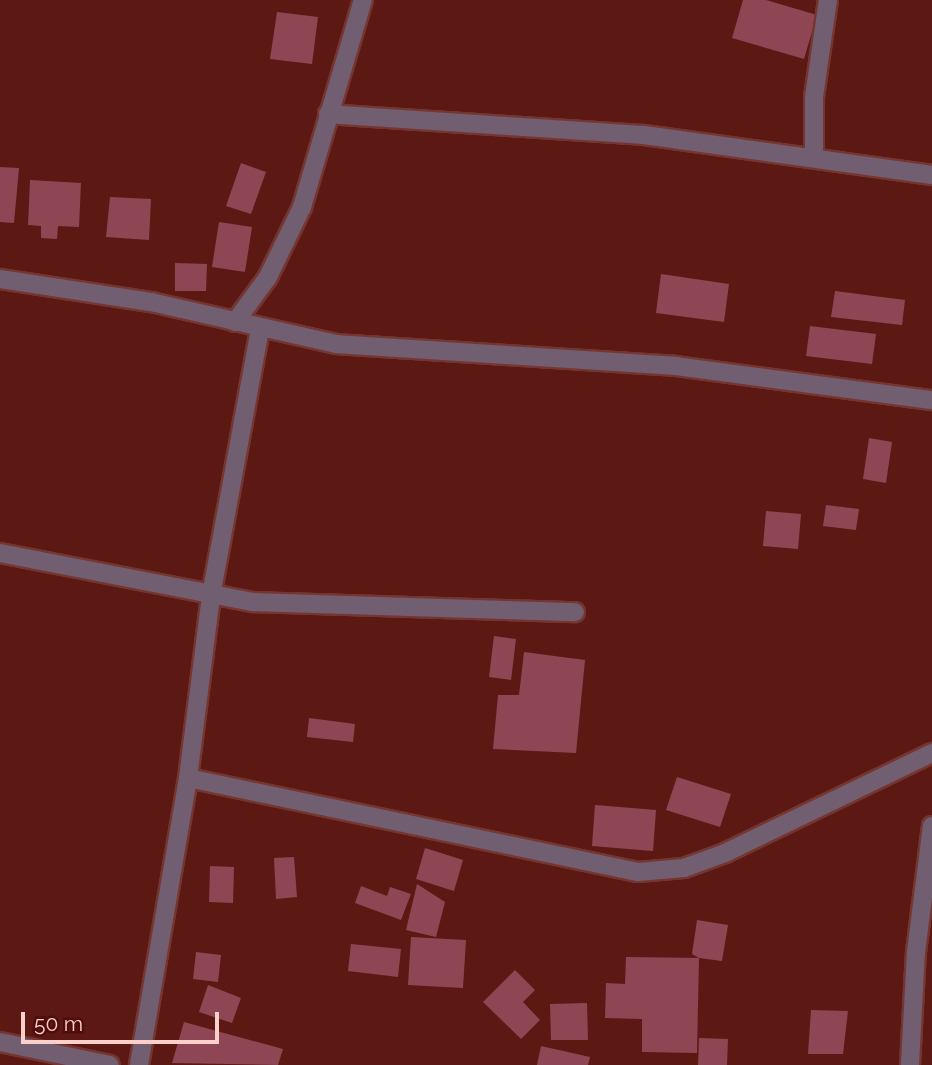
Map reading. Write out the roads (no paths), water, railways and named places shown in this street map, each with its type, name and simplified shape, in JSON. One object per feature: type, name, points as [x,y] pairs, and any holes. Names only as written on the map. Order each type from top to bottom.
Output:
[{"type":"street","points":[[235,322],[287,243],[302,207],[363,0]]},
{"type":"street","points":[[814,155],[814,96],[828,0]]},
{"type":"street","points":[[328,114],[644,135],[814,155],[932,175]]},
{"type":"street","points":[[0,279],[150,302],[260,330],[336,344],[676,366],[932,400]]},
{"type":"street","points":[[139,1065],[188,778],[211,596],[260,330]]},
{"type":"street","points":[[0,553],[59,561],[211,596],[286,604],[575,612]]},
{"type":"street","points":[[188,778],[638,872],[684,868],[725,853],[932,753]]},
{"type":"street","points":[[910,1065],[916,952],[932,827]]},
{"type":"street","points":[[0,1042],[110,1065]]}]
